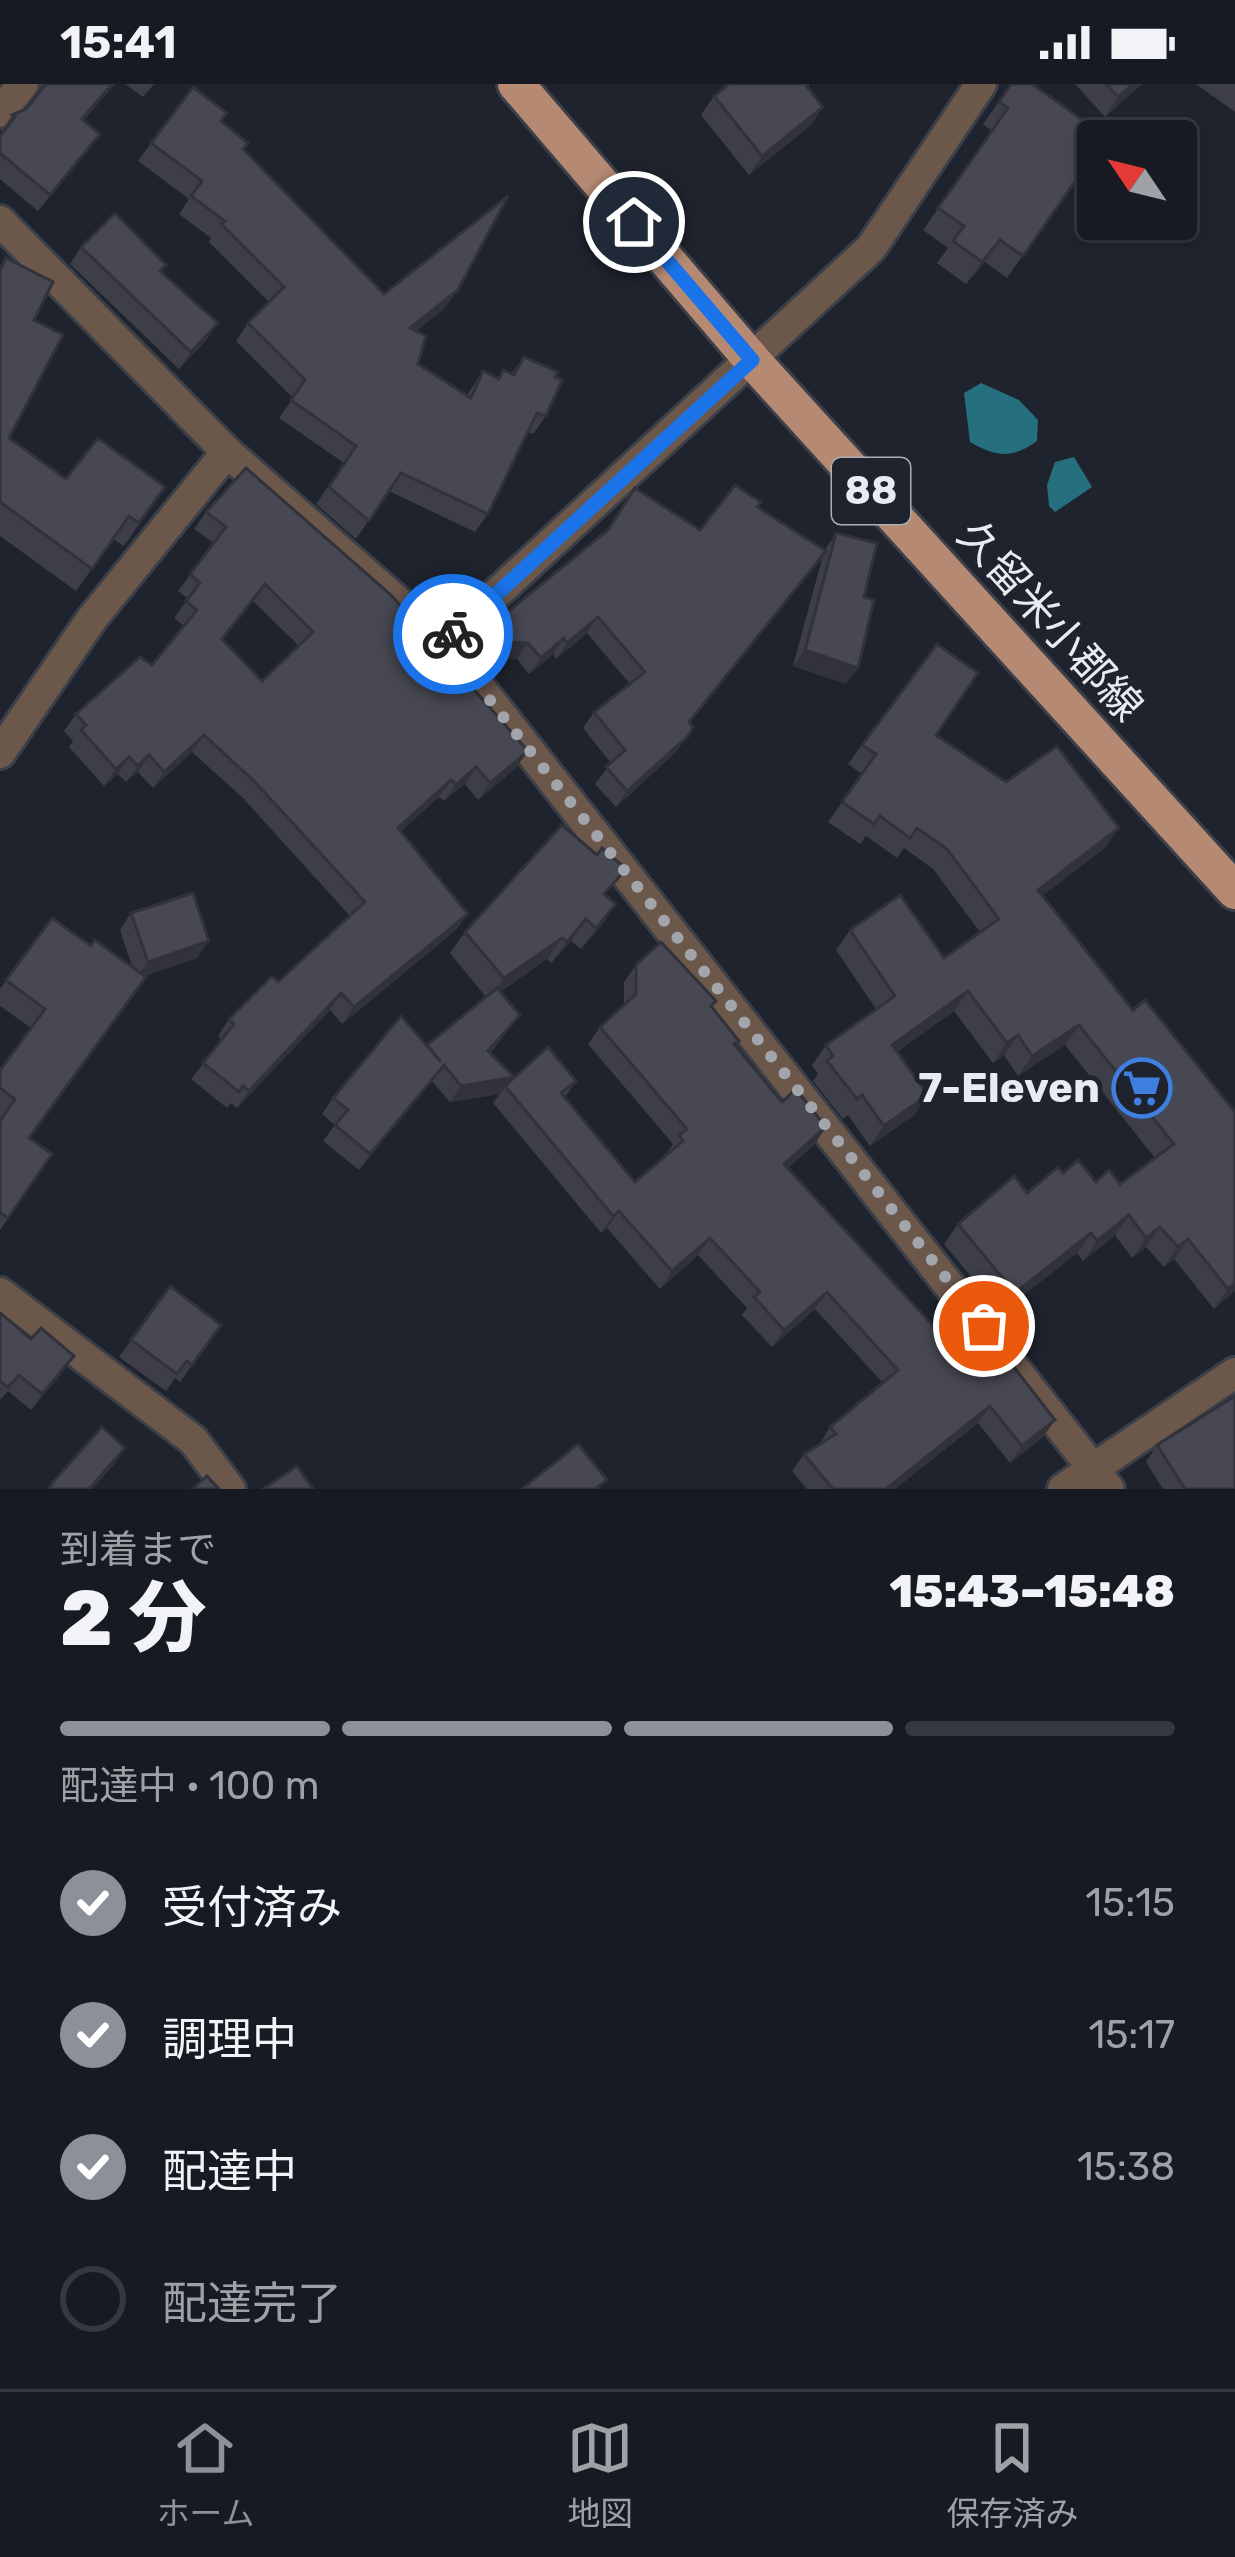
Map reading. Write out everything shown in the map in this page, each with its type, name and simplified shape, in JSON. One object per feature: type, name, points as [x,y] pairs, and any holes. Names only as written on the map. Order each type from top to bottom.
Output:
[{"type":"main road","name":"久留米小郡線","points":[[516,84],[752,360],[1235,891]]},
{"type":"street","points":[[0,112],[23,84]]},
{"type":"street","points":[[444,642],[871,248],[981,84]]},
{"type":"street","points":[[0,221],[226,452],[444,642],[1100,1478]]},
{"type":"street","points":[[0,753],[91,620],[226,452]]},
{"type":"street","points":[[0,1293],[194,1440],[230,1489]]},
{"type":"street","points":[[1063,1489],[1100,1478],[1235,1372]]},
{"type":"water","points":[[981,383],[1019,400],[1038,420],[1037,441],[1004,454],[970,442],[964,393]]},
{"type":"water","points":[[1074,457],[1092,487],[1055,512],[1049,506],[1047,485],[1055,462]]},
{"type":"building","points":[[46,84],[112,84],[82,119],[100,134],[50,195],[0,153],[0,136],[12,115],[26,109]]},
{"type":"building","points":[[729,84],[805,84],[823,107],[762,156],[714,96]]},
{"type":"building","points":[[1011,84],[1032,84],[1083,120],[1077,120],[1077,178],[1023,256],[1000,240],[982,262],[953,241],[964,226],[938,208],[1008,108],[999,102]]},
{"type":"building","points":[[1106,84],[1133,84],[1118,97]]},
{"type":"building","points":[[193,87],[227,113],[221,121],[248,143],[243,149],[384,294],[508,196],[458,290],[410,328],[426,336],[418,364],[471,398],[483,371],[499,379],[503,370],[514,375],[524,357],[558,372],[555,377],[562,380],[546,416],[537,413],[488,514],[401,473],[369,521],[329,487],[356,446],[291,400],[305,380],[248,323],[284,287],[221,224],[225,221],[191,196],[202,181],[151,143]]},
{"type":"building","points":[[115,213],[166,265],[160,271],[218,323],[191,352],[81,247]]},
{"type":"building","points":[[6,258],[53,282],[34,320],[63,335],[9,438],[66,479],[98,438],[165,487],[139,523],[129,516],[92,569],[0,502],[0,270]]},
{"type":"building","points":[[246,468],[391,595],[528,751],[490,783],[476,767],[456,785],[451,780],[398,828],[468,914],[354,1007],[341,993],[249,1091],[243,1086],[239,1092],[203,1063],[234,1024],[229,1019],[272,976],[278,982],[365,902],[255,782],[204,735],[164,772],[149,755],[138,766],[129,757],[116,769],[81,730],[86,725],[76,714],[140,657],[152,665],[197,610],[186,601],[200,583],[190,574],[226,527],[206,512]],"holes":[[[265,584],[313,632],[262,681],[222,639]]]},
{"type":"building","points":[[735,485],[761,502],[757,507],[826,551],[689,722],[693,727],[688,736],[627,791],[606,767],[625,750],[594,712],[645,672],[598,617],[541,658],[528,643],[492,641],[484,631],[608,530],[635,488],[700,530]]},
{"type":"building","points":[[836,533],[877,543],[864,597],[874,600],[858,668],[805,650]]},
{"type":"building","points":[[937,644],[978,673],[936,735],[1006,782],[1057,746],[1119,828],[1038,890],[1133,1010],[1145,1000],[1235,1112],[1235,1283],[1228,1289],[1188,1239],[1178,1247],[1160,1227],[1146,1238],[1129,1215],[1097,1241],[1091,1233],[1015,1293],[958,1224],[1014,1176],[1027,1193],[1058,1167],[1063,1173],[1078,1160],[1096,1182],[1109,1170],[1120,1184],[1174,1144],[1079,1025],[1032,1056],[1018,1035],[1007,1043],[968,991],[892,1045],[928,1095],[884,1126],[862,1095],[857,1099],[827,1061],[833,1056],[826,1045],[895,996],[850,930],[900,895],[944,958],[999,919],[947,849],[917,828],[910,838],[880,816],[874,824],[842,802],[876,754],[862,745]]},
{"type":"building","points":[[562,825],[597,855],[602,848],[626,869],[604,894],[616,904],[596,928],[586,919],[567,942],[562,938],[504,978],[465,932]]},
{"type":"building","points":[[193,893],[209,941],[148,962],[131,913]]},
{"type":"building","points":[[52,918],[91,946],[95,940],[146,977],[29,1138],[52,1154],[8,1218],[0,1213],[0,1121],[15,1099],[0,1088],[0,1070],[45,1009],[6,980]]},
{"type":"building","points":[[661,942],[716,1001],[711,1006],[739,1041],[734,1044],[782,1102],[796,1089],[826,1127],[784,1164],[950,1344],[978,1321],[1055,1420],[1022,1446],[990,1406],[886,1489],[833,1489],[804,1454],[836,1434],[830,1427],[898,1370],[827,1292],[784,1330],[754,1297],[760,1292],[710,1238],[672,1271],[619,1211],[613,1216],[505,1086],[548,1047],[576,1081],[561,1093],[635,1182],[683,1141],[679,1135],[687,1129],[600,1027],[636,994],[636,965]]},
{"type":"building","points":[[497,988],[520,1015],[488,1051],[514,1077],[461,1086],[444,1065],[370,1154],[335,1125],[348,1110],[333,1098],[401,1016],[441,1062],[427,1045]]},
{"type":"building","points":[[170,1286],[221,1325],[192,1365],[187,1361],[177,1374],[131,1340]]},
{"type":"building","points":[[0,1313],[31,1339],[41,1328],[74,1356],[42,1394],[19,1375],[8,1387],[0,1381]]},
{"type":"building","points":[[1235,1396],[1235,1489],[1185,1489],[1157,1445]]},
{"type":"building","points":[[102,1427],[125,1448],[89,1489],[49,1489],[54,1481]]},
{"type":"building","points":[[578,1444],[607,1480],[595,1489],[522,1489]]},
{"type":"building","points":[[297,1466],[313,1489],[263,1489]]},
{"type":"building","points":[[207,1476],[219,1489],[193,1489]]},
{"type":"way so far","points":[[453,634],[444,642],[984,1326]]},
{"type":"place","name":"7-Eleven","points":[[1142,1088]]},
{"type":"route","points":[[453,634],[752,360],[634,222]]}]
